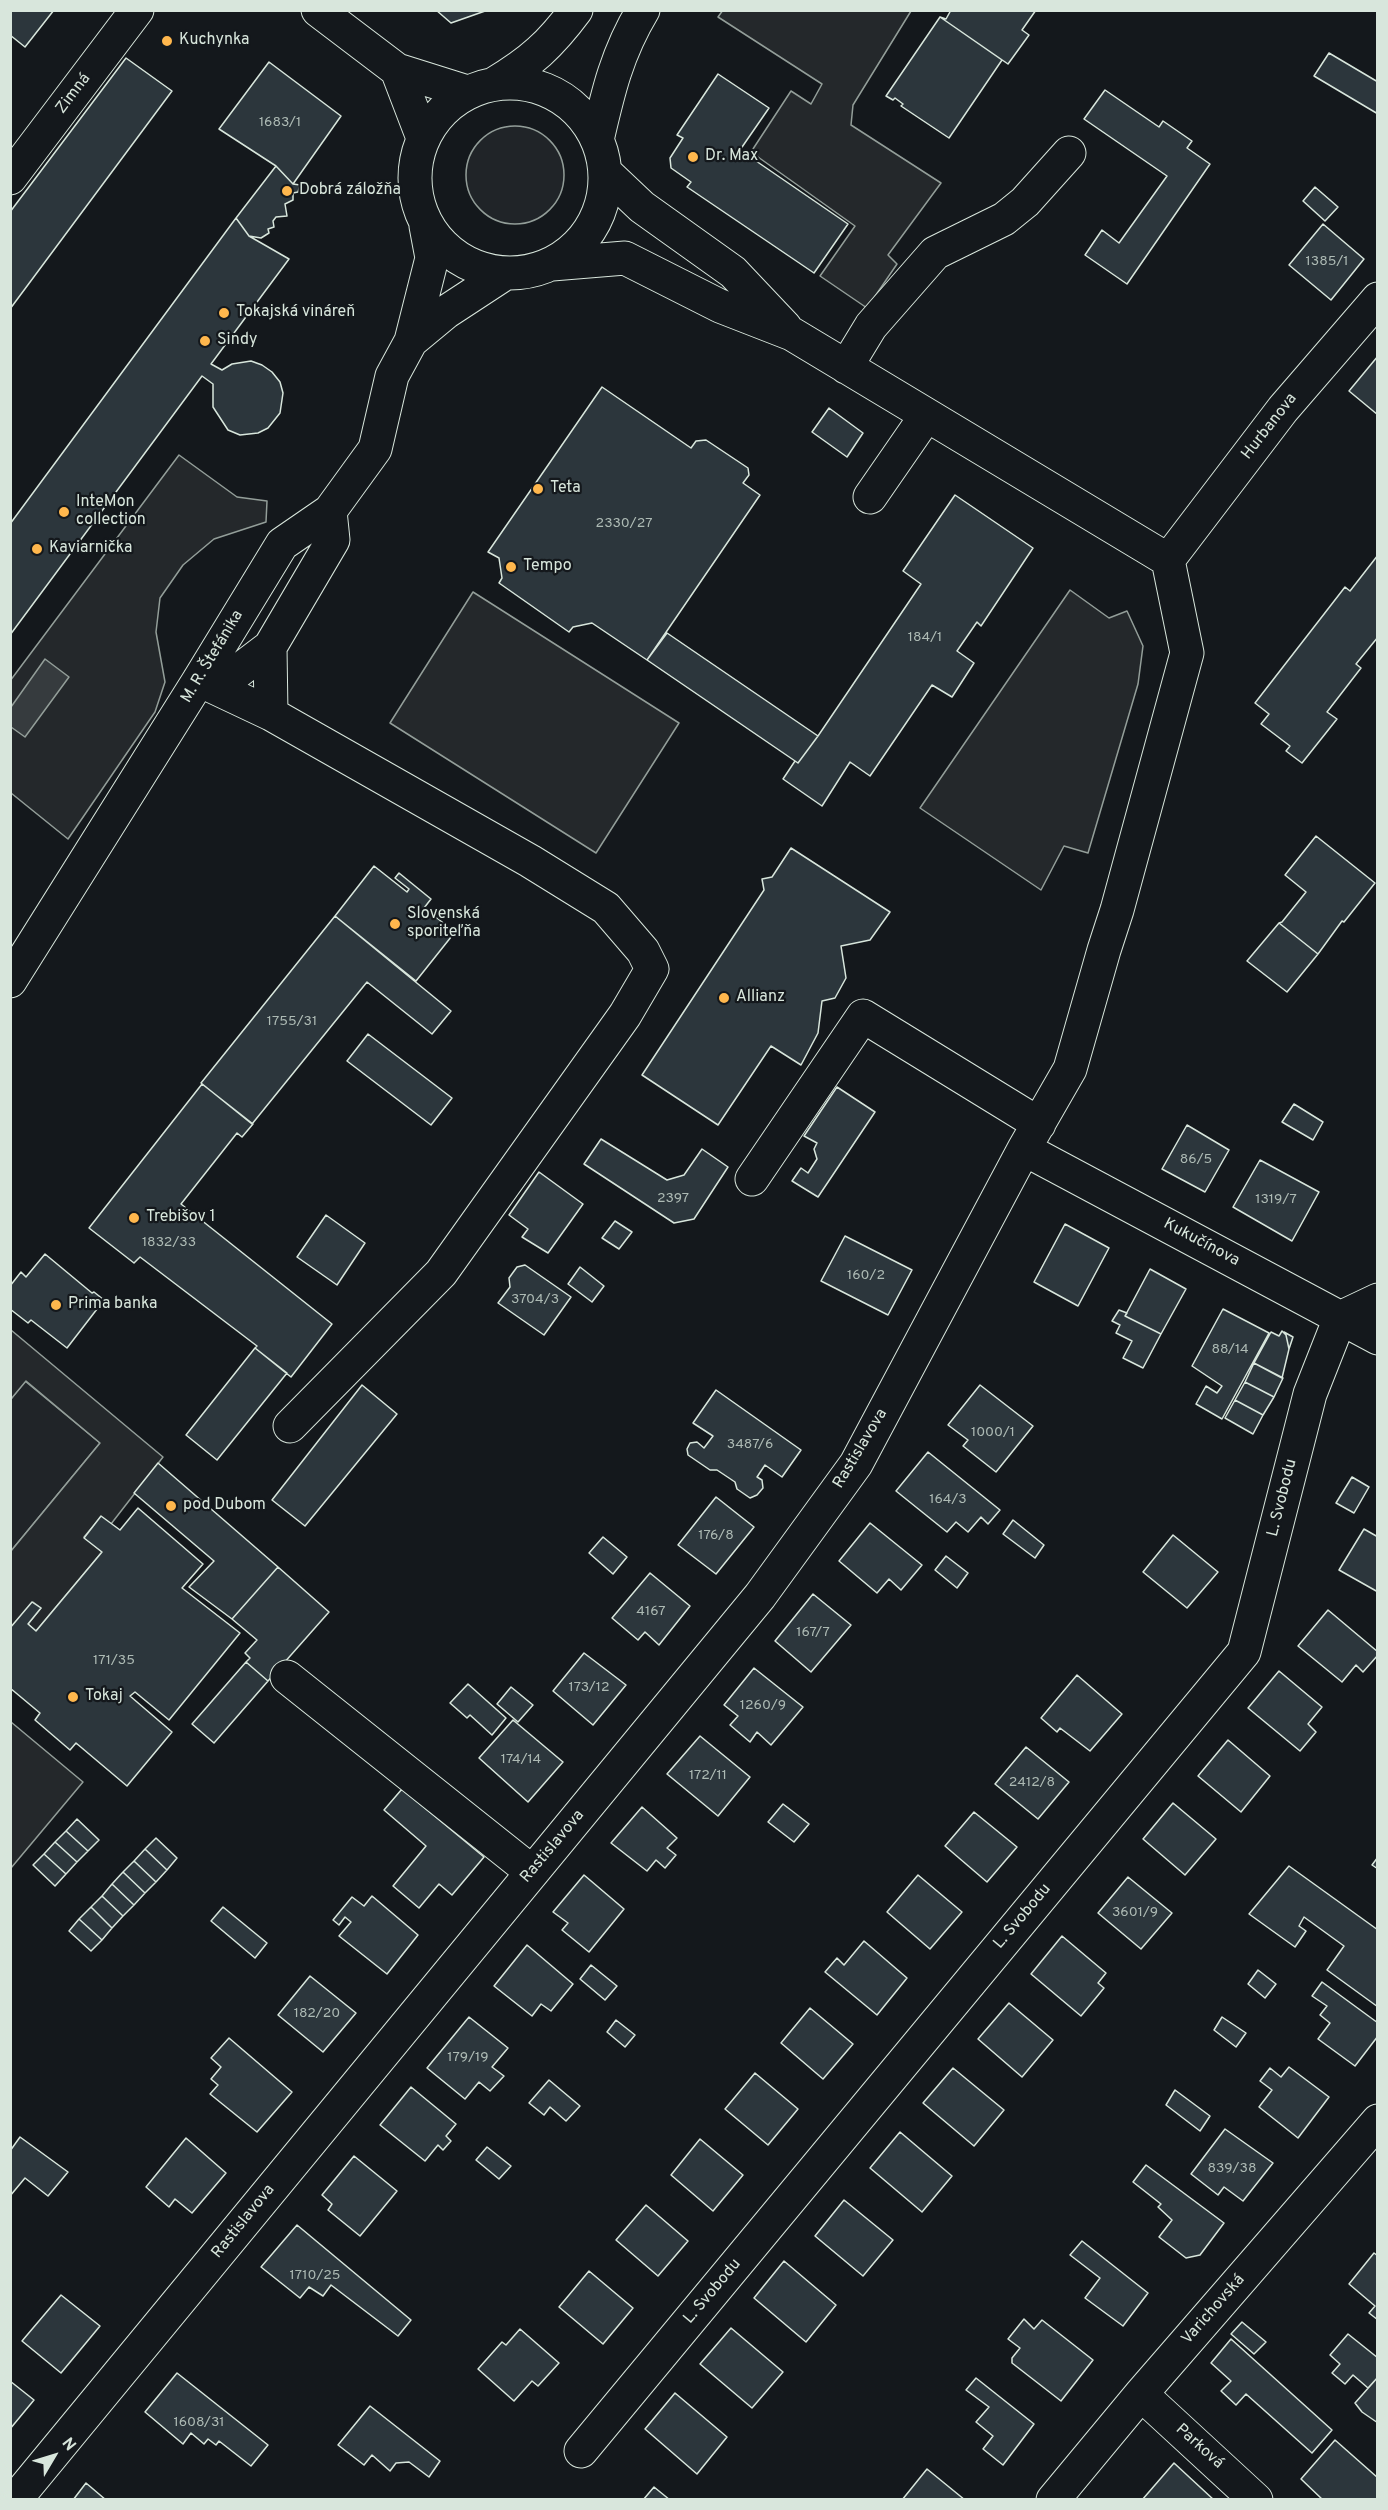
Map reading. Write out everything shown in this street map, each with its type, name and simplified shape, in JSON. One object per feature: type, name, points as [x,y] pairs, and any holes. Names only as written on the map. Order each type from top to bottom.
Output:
[{"type":"street","name":"Zimná","points":[[10,178],[137,10]]},
{"type":"street","points":[[318,10],[397,70],[481,88],[515,83],[533,86],[561,98],[582,116],[597,140],[605,172],[601,207],[596,220],[582,241],[564,258],[529,272],[504,274],[485,271],[467,265],[444,248],[426,226]]},
{"type":"street","points":[[411,341],[432,258],[426,226],[416,199],[414,178],[416,157],[423,138],[435,118],[455,99],[526,64],[558,35],[576,10]]},
{"type":"street","points":[[597,140],[612,72],[633,26],[644,10]]},
{"type":"street","points":[[397,70],[423,138]]},
{"type":"street","points":[[846,367],[872,326],[935,253],[1004,219],[1025,202],[1069,153]]},
{"type":"street","points":[[605,172],[642,207],[733,272],[792,334]]},
{"type":"street","points":[[552,264],[626,258],[720,306],[792,334],[1168,560]]},
{"type":"street","points":[[411,341],[446,312],[504,274]]},
{"type":"street","name":"Hurbanova","points":[[1168,560],[1283,409],[1377,299]]},
{"type":"street","name":"M. R. Štefánika","points":[[10,981],[282,544],[330,512],[375,449],[392,376],[411,341]]},
{"type":"street","points":[[870,497],[926,416]]},
{"type":"street","points":[[199,680],[237,672],[270,647],[333,540],[330,512]]},
{"type":"street","name":"Rastislavova","points":[[15,2499],[760,1596],[856,1464],[1031,1136],[1070,1069],[1117,910],[1187,653],[1168,560]]},
{"type":"street","points":[[270,647],[271,714]]},
{"type":"street","points":[[199,680],[271,714],[530,861],[606,908],[643,951],[652,969],[625,1015],[441,1273],[290,1426]]},
{"type":"street","name":"Kukučínova","points":[[752,1179],[863,1016],[1031,1136],[1377,1338]]},
{"type":"street","points":[[1340,1318],[1377,1299]]},
{"type":"street","name":"L. Svobodu","points":[[581,2451],[1244,1652],[1310,1394],[1340,1318]]},
{"type":"street","points":[[286,1677],[532,1872]]},
{"type":"street","name":"Varichovská","points":[[1053,2499],[1377,2121]]},
{"type":"street","name":"Parková","points":[[1141,2394],[1256,2499]]},
{"type":"shaded area","points":[[723,10],[911,11],[853,105],[851,125],[941,183],[888,255],[897,264],[867,308],[820,276],[855,226],[751,152],[791,91],[811,104],[822,84],[718,17]]},
{"type":"shaded area","points":[[515,126],[534,130],[550,140],[560,156],[564,175],[560,194],[550,210],[534,220],[515,224],[496,220],[480,210],[470,194],[466,175],[470,156],[480,140],[496,130]]},
{"type":"shaded area","points":[[179,455],[237,497],[267,501],[266,522],[214,539],[183,565],[160,598],[156,632],[165,682],[155,712],[68,839],[11,793],[10,681]]},
{"type":"shaded area","points":[[1070,590],[1109,618],[1127,611],[1143,646],[1138,684],[1088,853],[1064,846],[1041,890],[920,808]]},
{"type":"shaded area","points":[[473,592],[679,723],[596,853],[390,723]]},
{"type":"shaded area","points":[[45,659],[69,677],[25,737],[11,727],[11,707]]},
{"type":"shaded area","points":[[11,1330],[163,1457],[111,1524],[101,1517],[84,1537],[102,1552],[36,1631],[28,1624],[41,1608],[33,1602],[11,1628],[11,1551],[100,1443],[26,1381],[11,1399]]},
{"type":"shaded area","points":[[25,1381],[100,1443],[11,1551],[11,1399]]},
{"type":"shaded area","points":[[11,1722],[83,1782],[11,1868]]},
{"type":"building","points":[[10,10],[54,10],[25,47],[10,35]]},
{"type":"building","points":[[436,10],[488,10],[451,23]]},
{"type":"building","points":[[951,10],[1036,10],[1022,30],[1029,35],[1008,64],[940,17],[946,19]]},
{"type":"building","points":[[940,17],[1002,60],[949,138],[901,106],[903,104],[895,98],[893,100],[886,96]]},
{"type":"building","points":[[1329,53],[1378,82],[1378,114],[1314,76]]},
{"type":"building","points":[[126,58],[172,91],[10,309],[10,212]]},
{"type":"building","points":[[269,62],[341,116],[293,184],[276,166],[219,129]]},
{"type":"building","points":[[718,74],[769,108],[740,150],[848,224],[814,273],[687,187],[691,182],[671,168],[670,158],[683,138],[677,135]]},
{"type":"building","points":[[1105,90],[1159,127],[1163,121],[1192,141],[1187,148],[1210,164],[1127,284],[1085,255],[1102,230],[1119,243],[1167,176],[1084,119]]},
{"type":"building","points":[[276,166],[293,184],[300,185],[298,192],[293,193],[293,200],[285,204],[287,216],[276,217],[273,221],[274,227],[268,229],[269,233],[261,238],[249,236],[236,218]]},
{"type":"building","points":[[1315,187],[1338,207],[1325,221],[1303,201]]},
{"type":"building","points":[[236,218],[249,236],[289,259],[211,364],[222,370],[232,364],[251,361],[272,372],[280,382],[283,393],[280,413],[268,428],[258,433],[240,435],[228,430],[213,407],[213,384],[202,376],[10,635],[10,524]]},
{"type":"building","points":[[1323,224],[1364,259],[1331,300],[1289,265]]},
{"type":"building","points":[[1378,356],[1378,415],[1349,391]]},
{"type":"building","points":[[602,387],[691,448],[696,441],[706,440],[748,468],[749,475],[743,483],[760,495],[647,660],[592,623],[573,627],[569,632],[499,583],[502,578],[499,558],[488,552]]},
{"type":"building","points":[[829,408],[863,433],[847,457],[812,432]]},
{"type":"building","points":[[955,495],[1033,548],[981,626],[977,622],[957,651],[974,663],[952,697],[932,685],[870,776],[850,762],[822,806],[783,779],[795,761],[798,763],[818,736],[921,584],[903,571]]},
{"type":"building","points":[[1378,555],[1378,637],[1356,664],[1361,668],[1327,712],[1337,719],[1302,763],[1286,751],[1290,746],[1261,724],[1269,714],[1255,703],[1345,587],[1350,591]]},
{"type":"building","points":[[667,633],[818,736],[798,763],[647,660]]},
{"type":"building","points":[[1316,836],[1375,883],[1344,922],[1342,921],[1318,954],[1279,923],[1306,892],[1285,875]]},
{"type":"building","points":[[791,848],[890,912],[870,940],[841,946],[846,978],[835,998],[822,1001],[818,1033],[801,1065],[771,1046],[718,1125],[642,1075],[764,890],[762,879],[772,877]]},
{"type":"building","name":"Slovenská sporiteľňa","points":[[374,866],[407,892],[409,889],[395,878],[399,873],[431,899],[424,908],[455,932],[416,981],[335,916]]},
{"type":"building","points":[[335,916],[451,1011],[432,1034],[367,982],[252,1124],[201,1083]]},
{"type":"building","points":[[1279,923],[1318,954],[1287,992],[1247,961]]},
{"type":"building","points":[[368,1034],[452,1098],[431,1125],[347,1061]]},
{"type":"building","points":[[202,1084],[253,1124],[242,1137],[237,1133],[181,1204],[332,1324],[291,1377],[255,1348],[257,1346],[140,1257],[134,1263],[89,1228]]},
{"type":"building","points":[[837,1087],[875,1112],[818,1197],[792,1181],[801,1168],[808,1173],[817,1159],[814,1149],[817,1143],[804,1136]]},
{"type":"building","points":[[1294,1104],[1323,1122],[1313,1140],[1282,1122]]},
{"type":"building","points":[[1187,1125],[1229,1150],[1205,1192],[1162,1169]]},
{"type":"building","points":[[601,1139],[667,1180],[684,1175],[702,1149],[728,1167],[694,1219],[674,1223],[584,1164]]},
{"type":"building","points":[[1260,1160],[1319,1192],[1292,1241],[1233,1207]]},
{"type":"building","points":[[539,1172],[583,1204],[548,1253],[522,1237],[528,1229],[509,1215]]},
{"type":"building","points":[[326,1215],[365,1243],[337,1285],[297,1257]]},
{"type":"building","points":[[615,1221],[632,1232],[619,1249],[602,1238]]},
{"type":"building","points":[[1065,1224],[1109,1248],[1078,1306],[1034,1282]]},
{"type":"building","points":[[845,1236],[912,1270],[888,1315],[821,1281]]},
{"type":"building","name":"Prima banka","points":[[45,1254],[92,1293],[94,1292],[104,1300],[67,1348],[31,1320],[28,1323],[10,1309],[10,1286],[21,1272],[26,1277]]},
{"type":"building","points":[[525,1265],[571,1297],[544,1335],[498,1303],[510,1287],[509,1278],[517,1267]]},
{"type":"building","points":[[580,1267],[604,1286],[592,1302],[568,1284]]},
{"type":"building","points":[[1150,1269],[1186,1289],[1161,1334],[1125,1316]]},
{"type":"building","points":[[1223,1309],[1269,1333],[1222,1419],[1196,1404],[1206,1386],[1217,1393],[1222,1386],[1192,1366]]},
{"type":"building","points":[[1119,1310],[1127,1313],[1125,1316],[1161,1334],[1143,1368],[1123,1358],[1132,1341],[1116,1333],[1120,1325],[1112,1321]]},
{"type":"building","points":[[1282,1331],[1286,1335],[1289,1349],[1282,1378],[1254,1363],[1271,1332],[1279,1336]]},
{"type":"building","points":[[1284,1332],[1293,1337],[1289,1349],[1286,1335]]},
{"type":"building","points":[[255,1348],[287,1373],[217,1460],[186,1435]]},
{"type":"building","points":[[1254,1363],[1283,1378],[1274,1397],[1245,1382]]},
{"type":"building","points":[[1245,1382],[1274,1397],[1263,1415],[1235,1400]]},
{"type":"building","points":[[362,1385],[397,1414],[305,1526],[272,1500]]},
{"type":"building","points":[[980,1385],[1033,1426],[996,1472],[963,1446],[968,1440],[948,1425]]},
{"type":"building","points":[[716,1390],[801,1450],[782,1477],[765,1465],[757,1477],[762,1480],[763,1488],[757,1495],[750,1498],[737,1489],[735,1482],[717,1470],[710,1470],[688,1455],[687,1449],[690,1443],[697,1442],[704,1448],[713,1436],[693,1423]]},
{"type":"building","points":[[1235,1400],[1263,1415],[1253,1434],[1225,1418]]},
{"type":"building","points":[[928,1452],[1000,1510],[988,1524],[981,1517],[968,1532],[956,1522],[947,1532],[896,1491]]},
{"type":"building","points":[[158,1463],[278,1567],[232,1619],[189,1587],[214,1561],[134,1493]]},
{"type":"building","points":[[1352,1477],[1369,1487],[1354,1513],[1336,1503]]},
{"type":"building","points":[[716,1497],[754,1527],[716,1574],[678,1545]]},
{"type":"building","points":[[138,1508],[203,1564],[182,1588],[240,1633],[169,1720],[135,1692],[130,1696],[172,1732],[127,1786],[76,1743],[70,1750],[35,1720],[40,1713],[10,1688],[10,1628],[32,1602],[41,1608],[28,1624],[36,1631],[102,1552],[84,1538],[101,1516],[120,1530]]},
{"type":"building","points":[[1013,1520],[1044,1545],[1035,1558],[1003,1534]]},
{"type":"building","points":[[870,1523],[922,1565],[901,1590],[889,1579],[877,1593],[839,1561]]},
{"type":"building","points":[[1364,1529],[1378,1537],[1378,1592],[1339,1570]]},
{"type":"building","points":[[1173,1535],[1218,1572],[1187,1608],[1143,1572]]},
{"type":"building","points":[[603,1537],[627,1557],[613,1574],[589,1553]]},
{"type":"building","points":[[946,1556],[968,1573],[957,1588],[935,1570]]},
{"type":"building","points":[[278,1567],[329,1612],[268,1681],[246,1662],[250,1658],[245,1653],[257,1640],[232,1619]]},
{"type":"building","points":[[650,1573],[690,1606],[659,1645],[645,1632],[638,1640],[612,1618]]},
{"type":"building","points":[[813,1594],[851,1625],[811,1672],[775,1641]]},
{"type":"building","points":[[1328,1610],[1378,1652],[1363,1672],[1356,1665],[1342,1682],[1298,1646]]},
{"type":"building","points":[[584,1653],[626,1685],[593,1725],[553,1691]]},
{"type":"building","points":[[246,1662],[268,1681],[214,1743],[192,1724]]},
{"type":"building","points":[[754,1668],[803,1707],[771,1745],[757,1732],[750,1742],[730,1725],[738,1716],[724,1705]]},
{"type":"building","points":[[1279,1671],[1322,1707],[1308,1724],[1316,1732],[1300,1751],[1248,1708]]},
{"type":"building","points":[[1077,1675],[1122,1714],[1090,1751],[1060,1728],[1057,1732],[1041,1718]]},
{"type":"building","points":[[468,1684],[506,1718],[492,1735],[470,1715],[467,1718],[450,1703]]},
{"type":"building","points":[[511,1687],[533,1705],[518,1722],[497,1704]]},
{"type":"building","points":[[513,1720],[563,1762],[528,1802],[479,1758]]},
{"type":"building","points":[[700,1736],[750,1777],[718,1816],[667,1774]]},
{"type":"building","points":[[1228,1740],[1270,1776],[1241,1812],[1198,1776]]},
{"type":"building","points":[[1026,1747],[1069,1782],[1038,1819],[995,1784]]},
{"type":"building","points":[[402,1789],[484,1857],[452,1895],[439,1884],[419,1908],[393,1886],[426,1846],[384,1810]]},
{"type":"building","points":[[1173,1803],[1216,1839],[1185,1875],[1143,1839]]},
{"type":"building","points":[[783,1804],[809,1824],[794,1842],[768,1822]]},
{"type":"building","points":[[642,1807],[677,1838],[667,1848],[676,1855],[665,1868],[656,1860],[647,1871],[611,1843]]},
{"type":"building","points":[[974,1812],[1017,1847],[987,1882],[945,1846]]},
{"type":"building","points":[[77,1819],[99,1840],[88,1851],[66,1831]]},
{"type":"building","points":[[66,1831],[88,1851],[77,1862],[55,1842]]},
{"type":"building","points":[[156,1838],[177,1858],[167,1870],[145,1849]]},
{"type":"building","points":[[55,1842],[77,1862],[66,1874],[44,1854]]},
{"type":"building","points":[[145,1849],[167,1870],[156,1882],[134,1861]]},
{"type":"building","points":[[44,1854],[66,1874],[55,1886],[33,1865]]},
{"type":"building","points":[[1378,1857],[1378,1869],[1372,1865]]},
{"type":"building","points":[[134,1861],[156,1882],[145,1893],[123,1872]]},
{"type":"building","points":[[1289,1866],[1378,1930],[1378,2007],[1327,1970],[1344,1946],[1304,1917],[1299,1926],[1306,1931],[1295,1947],[1249,1914]]},
{"type":"building","points":[[123,1872],[145,1893],[134,1905],[112,1884]]},
{"type":"building","points":[[584,1875],[624,1909],[589,1952],[562,1930],[568,1923],[553,1912]]},
{"type":"building","points":[[918,1875],[962,1912],[930,1949],[887,1912]]},
{"type":"building","points":[[1128,1877],[1172,1913],[1141,1949],[1098,1913]]},
{"type":"building","points":[[112,1884],[134,1905],[123,1916],[102,1896]]},
{"type":"building","points":[[102,1896],[123,1916],[112,1928],[91,1907]]},
{"type":"building","points":[[372,1896],[418,1935],[387,1974],[339,1936],[351,1922],[345,1917],[339,1925],[333,1920],[352,1897],[364,1906]]},
{"type":"building","points":[[91,1907],[112,1928],[102,1940],[79,1919]]},
{"type":"building","points":[[223,1907],[267,1943],[255,1958],[211,1921]]},
{"type":"building","points":[[79,1919],[102,1940],[91,1951],[69,1931]]},
{"type":"building","points":[[1062,1936],[1106,1973],[1098,1983],[1104,1988],[1081,2016],[1031,1974]]},
{"type":"building","points":[[864,1941],[907,1978],[877,2015],[825,1972],[837,1958],[844,1965]]},
{"type":"building","points":[[527,1945],[573,1984],[551,2011],[541,2004],[532,2016],[494,1986]]},
{"type":"building","points":[[591,1965],[617,1986],[605,2000],[580,1979]]},
{"type":"building","points":[[1258,1970],[1276,1984],[1265,1998],[1248,1984]]},
{"type":"building","points":[[310,1976],[356,2013],[323,2052],[278,2015]]},
{"type":"building","points":[[1322,1982],[1378,2023],[1378,2036],[1355,2066],[1318,2039],[1330,2023],[1320,2015],[1327,2006],[1312,1996]]},
{"type":"building","points":[[1009,2003],[1053,2040],[1022,2077],[978,2039]]},
{"type":"building","points":[[810,2008],[853,2044],[823,2079],[781,2043]]},
{"type":"building","points":[[469,2017],[508,2048],[492,2067],[504,2076],[490,2091],[479,2082],[465,2099],[427,2068]]},
{"type":"building","points":[[1222,2017],[1246,2033],[1236,2047],[1214,2030]]},
{"type":"building","points":[[616,2020],[635,2035],[625,2047],[607,2032]]},
{"type":"building","points":[[229,2038],[292,2092],[257,2132],[210,2094],[218,2085],[211,2079],[221,2067],[211,2058]]},
{"type":"building","points":[[1289,2067],[1329,2097],[1298,2138],[1259,2107],[1272,2090],[1260,2081],[1270,2068],[1281,2077]]},
{"type":"building","points":[[953,2068],[1004,2110],[974,2146],[923,2103]]},
{"type":"building","points":[[755,2073],[798,2109],[768,2145],[725,2109]]},
{"type":"building","points":[[549,2080],[580,2106],[566,2121],[550,2107],[544,2115],[529,2103]]},
{"type":"building","points":[[411,2087],[456,2124],[446,2136],[451,2141],[443,2150],[438,2145],[425,2161],[380,2125]]},
{"type":"building","points":[[1175,2090],[1210,2116],[1200,2131],[1166,2105]]},
{"type":"building","points":[[1225,2129],[1273,2163],[1243,2201],[1224,2187],[1218,2195],[1191,2174]]},
{"type":"building","points":[[900,2132],[952,2176],[922,2212],[870,2168]]},
{"type":"building","points":[[20,2137],[68,2172],[48,2196],[25,2178],[10,2196],[10,2151]]},
{"type":"building","points":[[186,2138],[226,2173],[192,2213],[175,2199],[169,2207],[146,2187]]},
{"type":"building","points":[[700,2139],[743,2175],[713,2211],[671,2175]]},
{"type":"building","points":[[487,2147],[511,2166],[499,2179],[476,2160]]},
{"type":"building","points":[[354,2156],[397,2191],[360,2236],[328,2210],[332,2204],[322,2195]]},
{"type":"building","points":[[1146,2165],[1224,2223],[1200,2255],[1186,2258],[1159,2237],[1172,2220],[1158,2207],[1161,2204],[1133,2182]]},
{"type":"building","points":[[844,2200],[893,2240],[863,2276],[815,2236]]},
{"type":"building","points":[[646,2205],[688,2241],[658,2276],[616,2240]]},
{"type":"building","points":[[297,2225],[411,2320],[398,2336],[331,2285],[323,2296],[309,2287],[300,2298],[261,2267]]},
{"type":"building","points":[[1082,2241],[1148,2293],[1123,2326],[1085,2298],[1100,2278],[1070,2255]]},
{"type":"building","points":[[1374,2253],[1378,2256],[1378,2320],[1369,2313],[1375,2306],[1349,2284]]},
{"type":"building","points":[[784,2261],[836,2305],[806,2342],[754,2298]]},
{"type":"building","points":[[589,2271],[633,2308],[603,2344],[559,2307]]},
{"type":"building","points":[[61,2295],[100,2326],[61,2373],[22,2341]]},
{"type":"building","points":[[1024,2319],[1034,2329],[1042,2320],[1093,2360],[1061,2401],[1012,2363],[1012,2358],[1020,2348],[1008,2339]]},
{"type":"building","points":[[1242,2322],[1266,2342],[1254,2354],[1231,2334]]},
{"type":"building","points":[[731,2328],[783,2372],[752,2408],[700,2364]]},
{"type":"building","points":[[520,2329],[559,2363],[538,2386],[532,2381],[514,2401],[478,2369],[502,2342],[506,2345]]},
{"type":"building","points":[[1348,2334],[1378,2358],[1378,2377],[1368,2388],[1353,2375],[1345,2384],[1332,2373],[1340,2364],[1330,2355]]},
{"type":"building","points":[[1231,2339],[1332,2430],[1312,2453],[1246,2394],[1236,2405],[1221,2391],[1231,2381],[1211,2363]]},
{"type":"building","points":[[177,2373],[268,2445],[251,2466],[219,2441],[216,2445],[208,2439],[204,2444],[191,2433],[183,2444],[145,2412]]},
{"type":"building","points":[[1378,2377],[1378,2423],[1362,2412],[1355,2403]]},
{"type":"building","points":[[976,2378],[1034,2424],[1003,2465],[983,2449],[993,2436],[976,2422],[989,2407],[966,2390]]},
{"type":"building","points":[[10,2381],[34,2400],[10,2429]]},
{"type":"building","points":[[675,2393],[727,2437],[697,2474],[645,2429]]},
{"type":"building","points":[[370,2406],[440,2461],[429,2477],[409,2462],[396,2463],[390,2471],[372,2455],[364,2465],[338,2445]]},
{"type":"building","points":[[1335,2440],[1378,2478],[1378,2500],[1323,2500],[1301,2479]]},
{"type":"building","points":[[1174,2463],[1214,2500],[1142,2500]]},
{"type":"building","points":[[927,2469],[965,2500],[902,2500]]},
{"type":"building","points":[[86,2483],[106,2500],[73,2500]]},
{"type":"building","points":[[654,2487],[670,2500],[643,2500]]},
{"type":"place","name":"Kuchynka","points":[[167,41]]},
{"type":"place","name":"Dr. Max","points":[[693,157]]},
{"type":"place","name":"Dobrá záložňa","points":[[287,191]]},
{"type":"place","name":"Tokajská vináreň","points":[[224,313]]},
{"type":"place","name":"Sindy","points":[[205,341]]},
{"type":"place","name":"Teta","points":[[538,489]]},
{"type":"place","name":"InteMon collection","points":[[64,512]]},
{"type":"place","name":"Kaviarnička","points":[[37,549]]},
{"type":"place","name":"Tempo","points":[[511,567]]},
{"type":"place","name":"Slovenská sporiteľňa","points":[[395,924]]},
{"type":"place","name":"Allianz","points":[[724,998]]},
{"type":"place","name":"Trebišov 1","points":[[134,1218]]},
{"type":"place","name":"Prima banka","points":[[56,1305]]},
{"type":"place","name":"pod Dubom","points":[[171,1506]]},
{"type":"place","name":"Tokaj","points":[[73,1697]]}]
